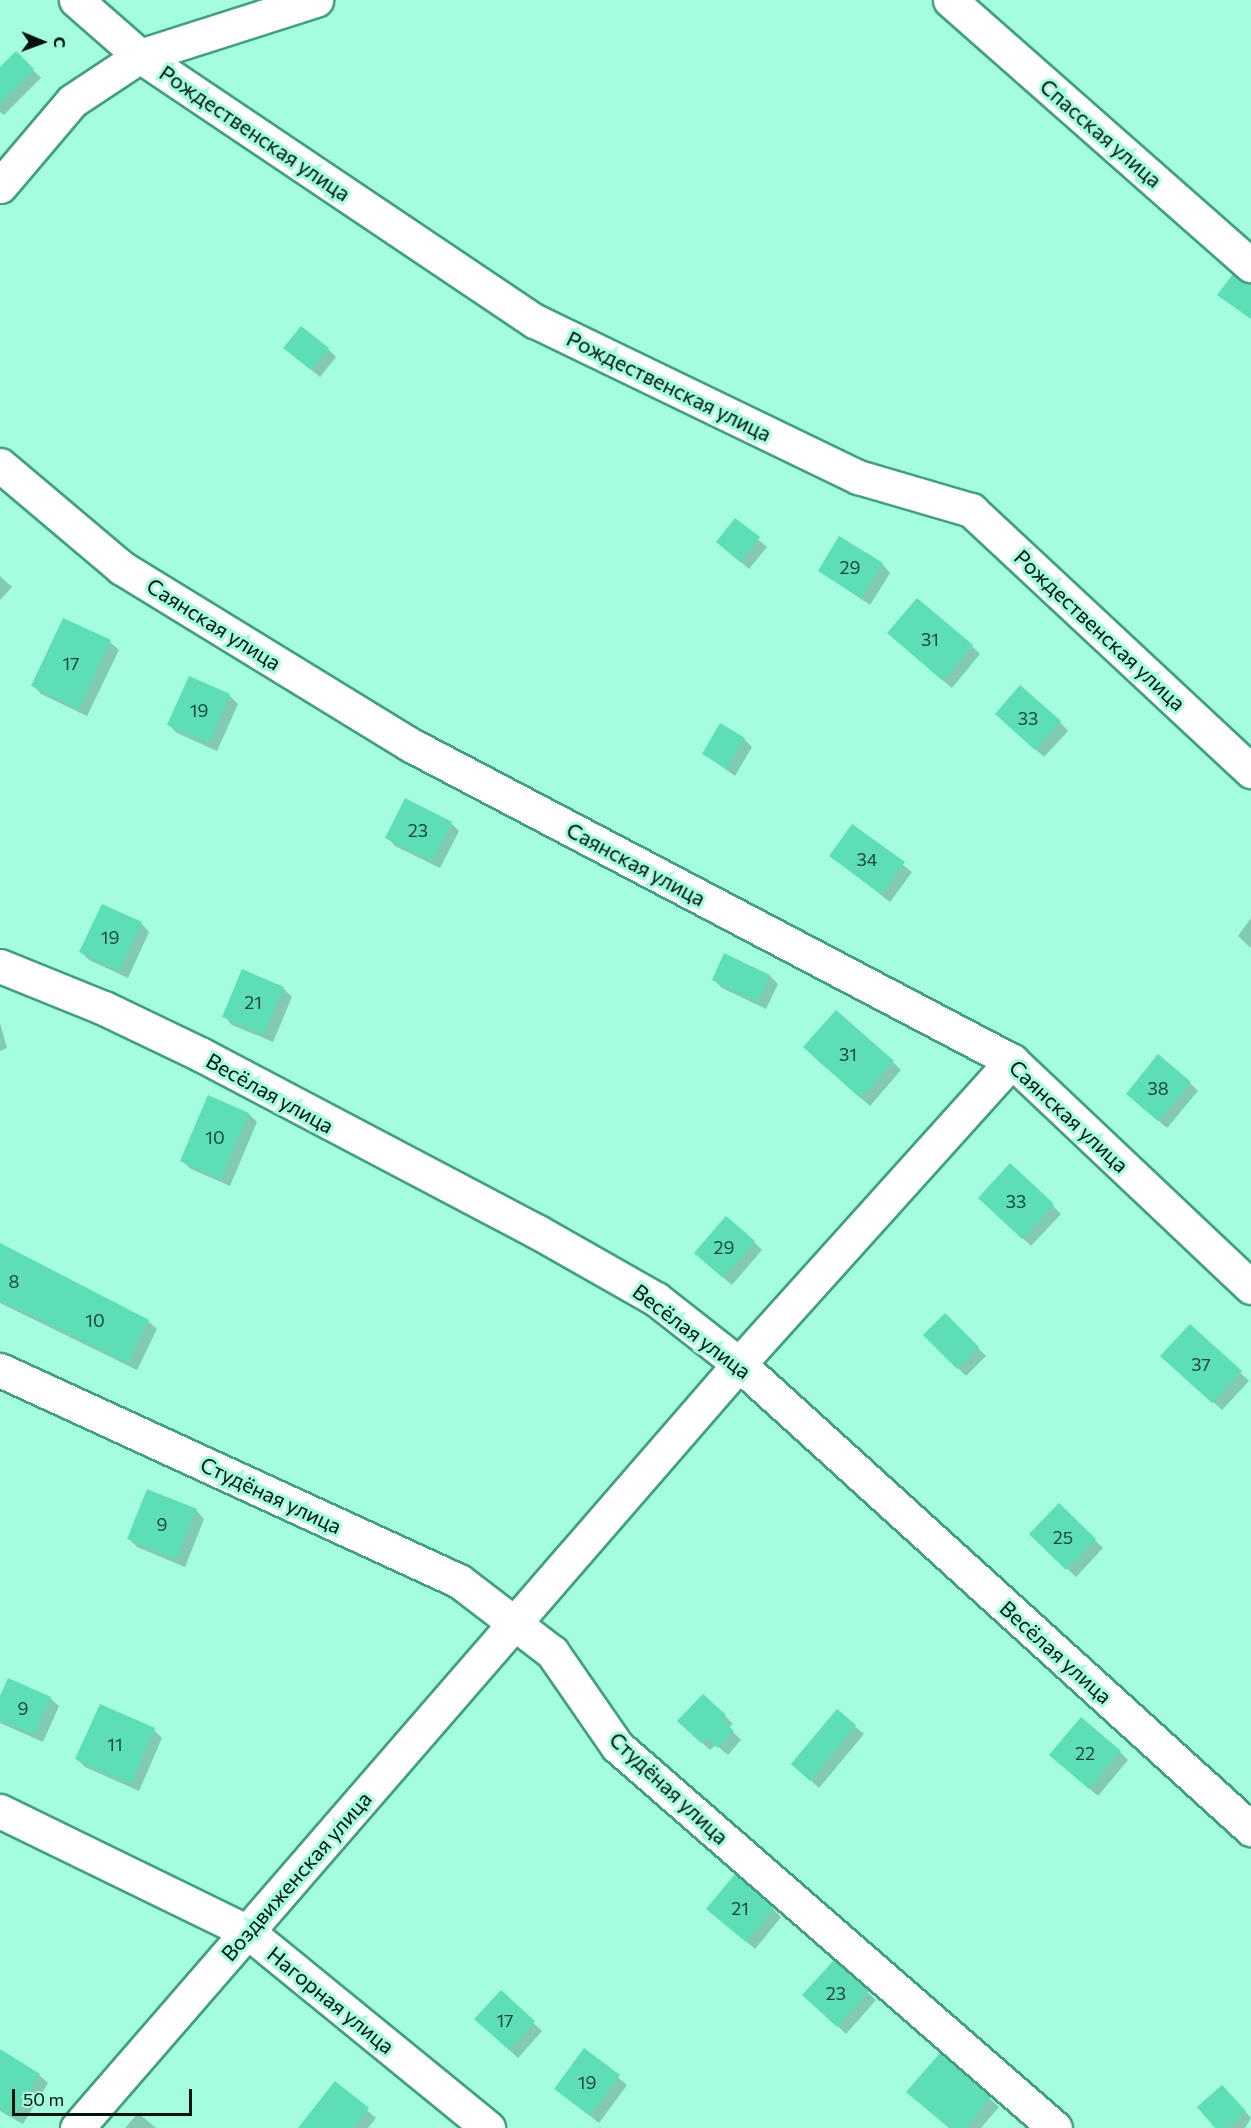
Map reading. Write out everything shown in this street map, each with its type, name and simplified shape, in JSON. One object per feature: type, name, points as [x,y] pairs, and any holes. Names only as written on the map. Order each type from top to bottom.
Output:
[{"type":"street","name":"Рождественская улица","points":[[76,0],[140,56],[535,321],[858,477],[971,510],[1251,771]]},
{"type":"street","points":[[0,186],[72,101],[140,56],[316,0]]},
{"type":"street","name":"Спасская улица","points":[[951,0],[1251,265]]},
{"type":"street","name":"Саянская улица","points":[[0,465],[122,568],[409,744],[1012,1061],[1251,1287]]},
{"type":"street","name":"Весёлая улица","points":[[0,966],[104,1008],[202,1055],[538,1232],[656,1299],[739,1364],[1251,1829]]},
{"type":"street","name":"Воздвиженская улица","points":[[77,2128],[739,1364],[1012,1061]]},
{"type":"street","name":"Студёная улица","points":[[0,1370],[459,1581],[552,1653],[617,1746],[1055,2128]]},
{"type":"street","name":"Нагорная улица","points":[[0,1810],[248,1932],[488,2128]]},
{"type":"building","points":[[16,51],[34,69],[0,103],[0,67]]},
{"type":"building","points":[[1233,274],[1251,283],[1251,319],[1217,295]]},
{"type":"building","points":[[301,326],[329,348],[311,370],[283,348]]},
{"type":"building","points":[[735,518],[760,537],[740,562],[716,542]]},
{"type":"building","points":[[839,536],[883,563],[861,598],[818,571]]},
{"type":"building","points":[[917,598],[973,645],[943,681],[887,633]]},
{"type":"building","points":[[63,618],[111,640],[79,709],[31,686]]},
{"type":"building","points":[[189,676],[230,694],[209,743],[167,725]]},
{"type":"building","points":[[1020,685],[1061,721],[1035,750],[995,714]]},
{"type":"building","points":[[720,723],[745,738],[727,769],[702,754]]},
{"type":"building","points":[[405,798],[452,822],[432,861],[385,838]]},
{"type":"building","points":[[852,824],[905,862],[881,894],[829,856]]},
{"type":"building","points":[[102,904],[142,922],[119,971],[79,952]]},
{"type":"building","points":[[724,953],[770,975],[758,1002],[712,980]]},
{"type":"building","points":[[242,969],[284,987],[264,1034],[222,1017]]},
{"type":"building","points":[[836,1010],[894,1061],[860,1098],[803,1047]]},
{"type":"building","points":[[1158,1054],[1191,1082],[1158,1121],[1126,1094]]},
{"type":"building","points":[[208,1095],[249,1113],[221,1179],[180,1161]]},
{"type":"building","points":[[1010,1163],[1054,1204],[1022,1239],[978,1198]]},
{"type":"building","points":[[726,1216],[755,1241],[723,1278],[694,1253]]},
{"type":"building","points":[[0,1243],[149,1320],[128,1363],[0,1300]]},
{"type":"building","points":[[945,1313],[979,1347],[957,1369],[923,1335]]},
{"type":"building","points":[[1190,1324],[1242,1371],[1212,1403],[1160,1356]]},
{"type":"building","points":[[147,1489],[197,1509],[176,1559],[127,1539]]},
{"type":"building","points":[[1059,1503],[1096,1539],[1066,1570],[1029,1534]]},
{"type":"building","points":[[8,1678],[51,1697],[35,1735],[0,1720],[0,1696]]},
{"type":"building","points":[[703,1694],[726,1715],[722,1719],[734,1731],[718,1748],[707,1738],[701,1743],[677,1721]]},
{"type":"building","points":[[100,1704],[155,1728],[131,1784],[75,1759]]},
{"type":"building","points":[[837,1709],[856,1725],[810,1781],[791,1764]]},
{"type":"building","points":[[1081,1717],[1121,1751],[1089,1789],[1049,1755]]},
{"type":"building","points":[[735,1874],[774,1908],[746,1942],[706,1909]]},
{"type":"building","points":[[834,1960],[869,1991],[837,2027],[802,1995]]},
{"type":"building","points":[[501,1990],[535,2021],[509,2050],[474,2019]]},
{"type":"building","points":[[584,2048],[620,2075],[590,2116],[554,2089]]},
{"type":"building","points":[[0,2049],[40,2074],[14,2117],[0,2109]]},
{"type":"building","points":[[940,2053],[991,2097],[966,2128],[949,2128],[906,2092]]},
{"type":"building","points":[[335,2081],[369,2108],[354,2128],[298,2128]]},
{"type":"building","points":[[1222,2085],[1246,2111],[1228,2128],[1215,2128],[1197,2107]]}]
